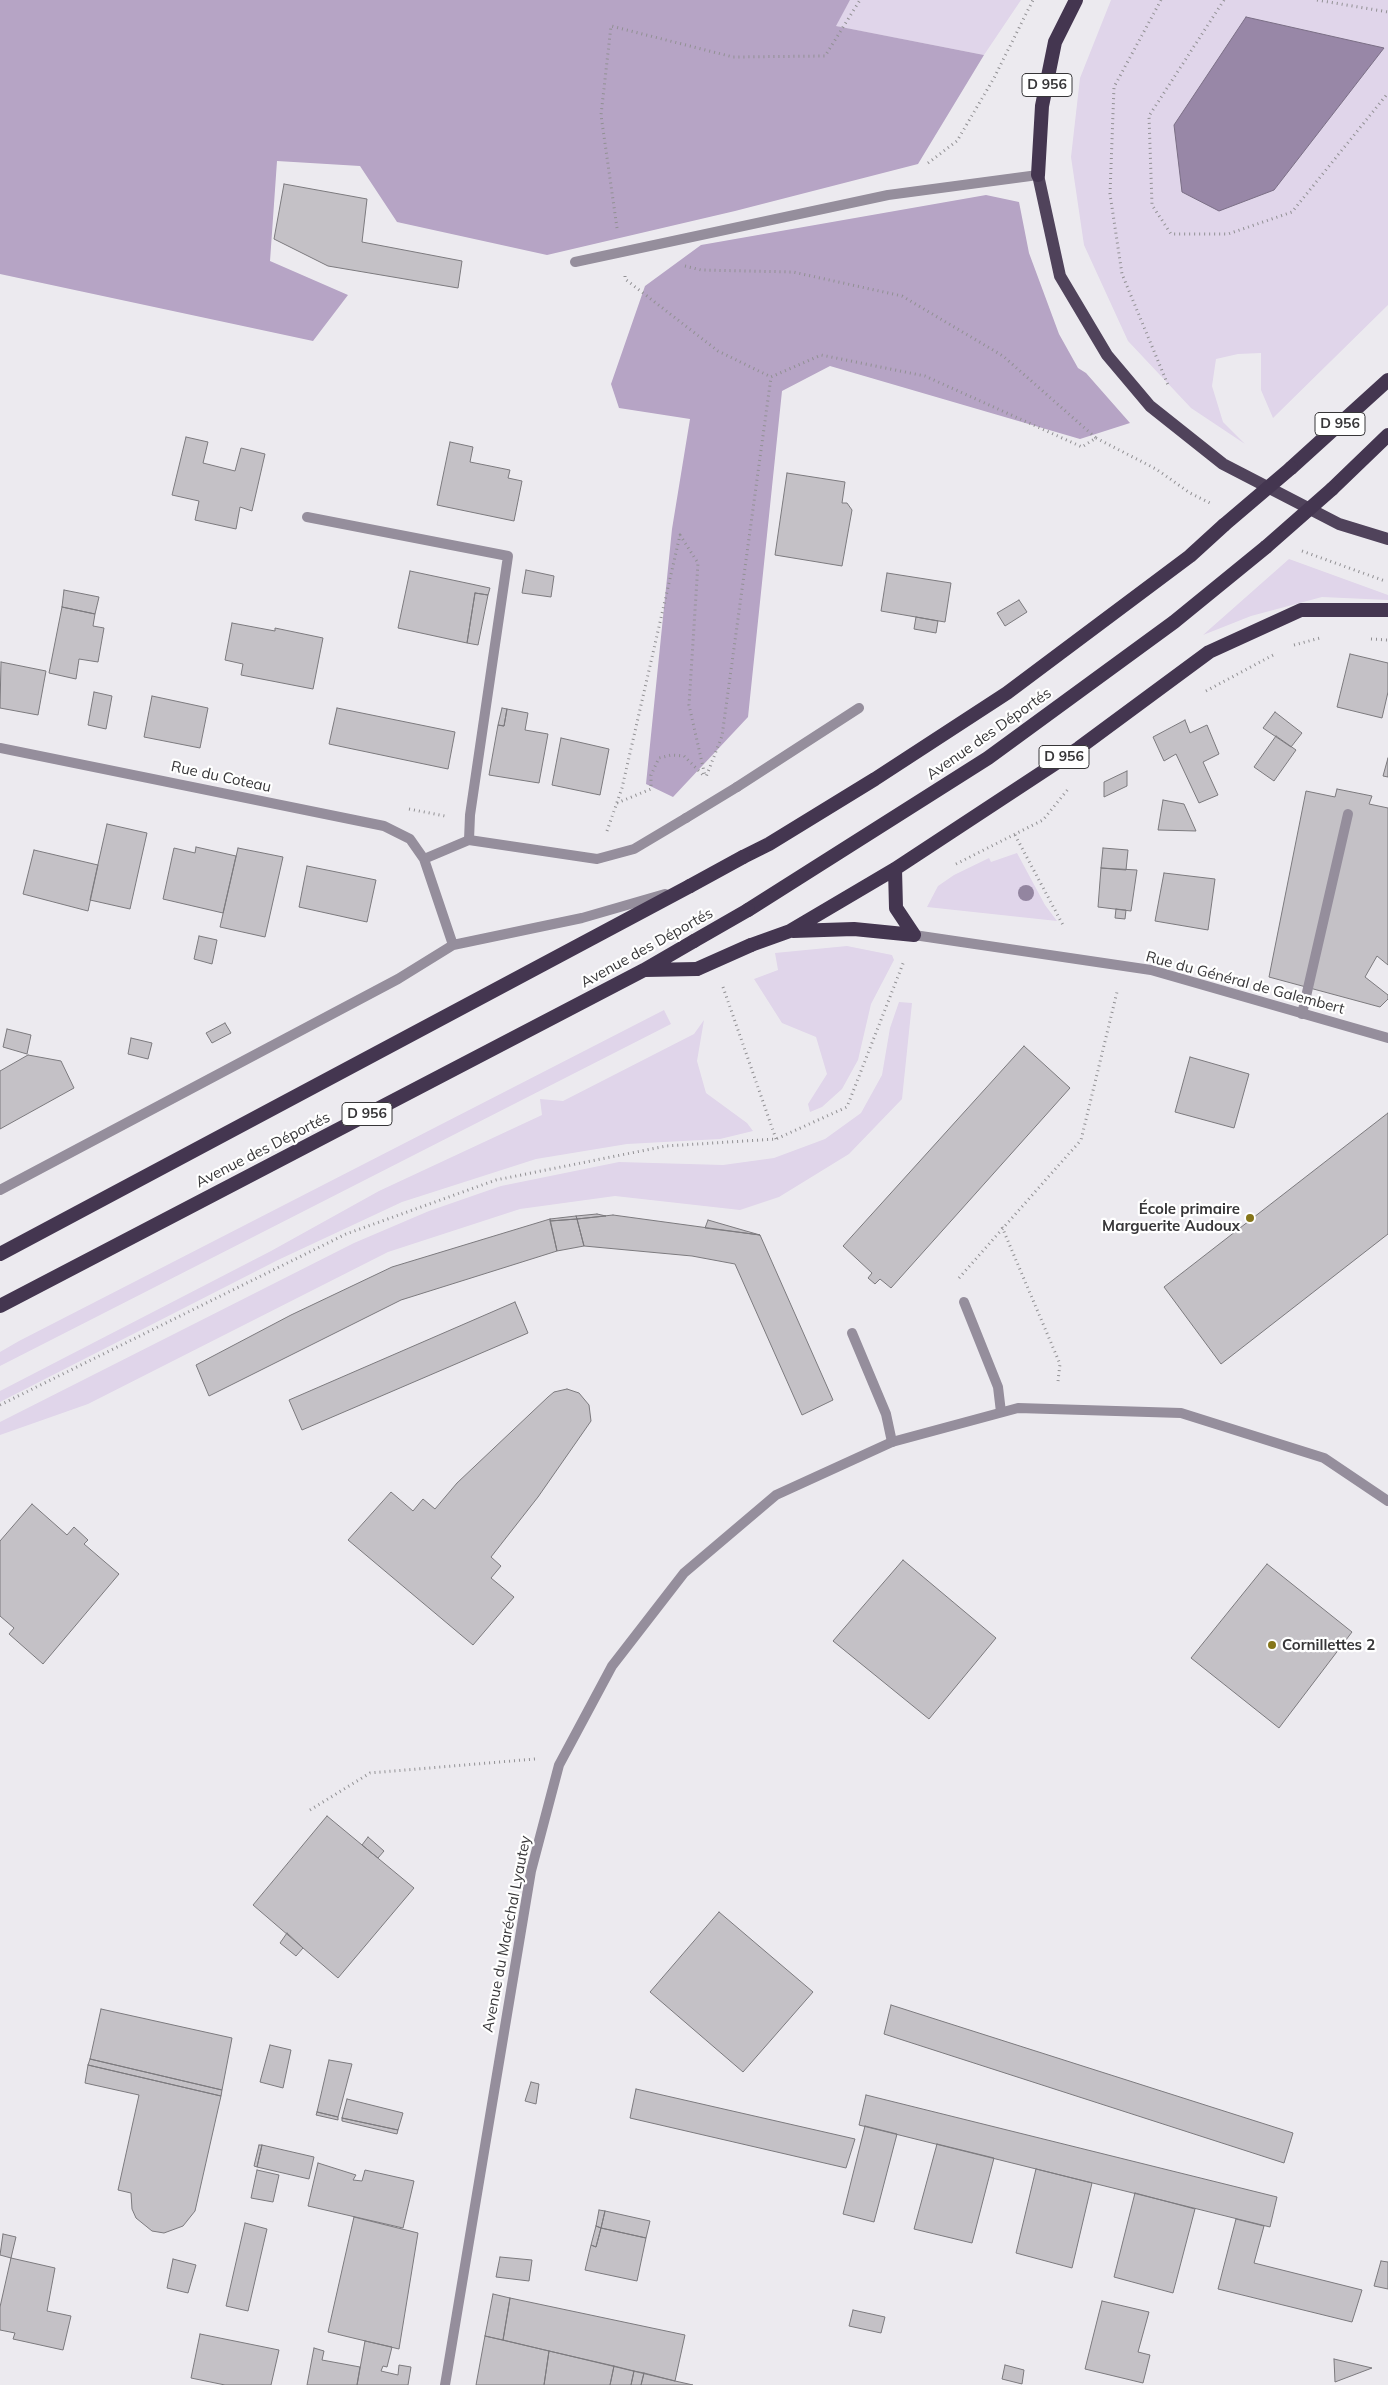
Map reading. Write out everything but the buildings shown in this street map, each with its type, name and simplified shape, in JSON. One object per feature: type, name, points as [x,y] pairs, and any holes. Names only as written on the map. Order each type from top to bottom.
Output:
[{"type":"highway","name":"D 956","points":[[1038,175],[1042,106],[1056,42],[1076,0]]},
{"type":"highway","name":"Avenue des Déportés","points":[[0,1254],[769,844],[875,779],[1007,693],[1182,562],[1291,468],[1388,380]]},
{"type":"highway","name":"Avenue des Déportés","points":[[0,1306],[644,970],[748,910],[988,758],[1174,622],[1266,547],[1332,489],[1388,436]]},
{"type":"highway","name":"D 956","points":[[644,970],[696,969],[751,945],[790,932],[895,869],[1079,748],[1209,652],[1301,610],[1388,610]]},
{"type":"highway","points":[[895,869],[896,908],[914,935]]},
{"type":"highway","points":[[790,932],[854,929],[914,935]]},
{"type":"main road","name":"D 956","points":[[1038,175],[1060,276],[1107,355],[1150,406],[1223,464],[1339,524],[1388,539]]},
{"type":"street","points":[[575,262],[888,195],[1038,175]]},
{"type":"street","points":[[307,517],[508,556],[470,815],[469,840]]},
{"type":"street","points":[[424,859],[469,840],[597,859],[634,849],[737,788],[859,708]]},
{"type":"street","name":"Rue du Coteau","points":[[0,748],[384,826],[410,839],[424,859],[453,945]]},
{"type":"street","points":[[1302,1014],[1348,814]]},
{"type":"street","name":"Avenue des Déportés","points":[[0,1190],[398,979],[453,945],[582,918],[686,888]]},
{"type":"street","name":"Rue du Général de Galembert","points":[[914,935],[1151,970],[1388,1038]]},
{"type":"street","points":[[964,1302],[998,1386],[1001,1412]]},
{"type":"street","points":[[852,1333],[886,1414],[892,1442]]},
{"type":"street","name":"Avenue du Maréchal Lyautey","points":[[445,2385],[531,1871],[560,1765],[612,1666],[684,1573],[776,1495],[892,1442],[1018,1408],[1181,1413],[1324,1458],[1388,1501]]},
{"type":"path","points":[[611,26],[733,57],[825,56],[860,0]]},
{"type":"path","points":[[926,165],[957,141],[994,78],[1033,0]]},
{"type":"path","points":[[1161,0],[1114,87],[1110,194],[1122,274],[1172,393]]},
{"type":"path","points":[[1224,0],[1149,116],[1152,205],[1171,234],[1228,234],[1292,212],[1388,92]]},
{"type":"path","points":[[1317,0],[1388,12]]},
{"type":"path","points":[[660,243],[666,260],[701,270],[793,272],[902,296],[1002,356],[1096,438],[1082,447],[925,376],[821,355],[771,377],[722,736],[705,777]]},
{"type":"path","points":[[597,859],[617,803],[680,535],[698,563],[689,705],[705,777]]},
{"type":"path","points":[[1292,645],[1326,637]]},
{"type":"path","points":[[1362,639],[1388,640]]},
{"type":"path","points":[[1197,695],[1283,650]]},
{"type":"path","points":[[617,803],[651,789],[651,775],[659,758],[671,754],[684,756],[705,777]]},
{"type":"path","points":[[949,866],[1043,820],[1073,784]]},
{"type":"path","points":[[1015,835],[1064,927]]},
{"type":"path","points":[[0,1405],[346,1234],[496,1180],[666,1146],[776,1139],[847,1107],[905,958]]},
{"type":"path","points":[[724,991],[776,1139]]},
{"type":"path","points":[[964,1302],[958,1276],[1081,1140],[1117,992]]},
{"type":"path","points":[[1002,1228],[1060,1364],[1058,1381]]},
{"type":"path","points":[[310,1810],[370,1773],[535,1758]]},
{"type":"shaded area","points":[[0,0],[850,0],[836,26],[984,55],[918,164],[735,211],[547,255],[397,222],[360,166],[277,161],[270,261],[348,295],[313,341],[0,274]]},
{"type":"shaded area","points":[[850,0],[1021,0],[984,55],[835,26]]},
{"type":"shaded area","points":[[1111,0],[1388,0],[1388,305],[1273,418],[1261,390],[1261,353],[1238,354],[1216,359],[1212,386],[1223,422],[1245,444],[1191,408],[1128,341],[1084,245],[1071,157],[1080,78]]},
{"type":"shaded area","points":[[1246,17],[1384,48],[1274,190],[1219,211],[1182,192],[1174,125]]},
{"type":"shaded area","points":[[986,195],[1019,202],[1029,253],[1059,334],[1078,368],[1086,373],[1130,423],[1080,439],[830,366],[782,391],[748,717],[673,797],[646,784],[672,529],[690,419],[619,408],[611,384],[645,286],[701,245]]},
{"type":"shaded area","points":[[1289,559],[1388,595],[1388,600],[1322,597],[1251,616],[1203,635]]},
{"type":"shaded area","points":[[1017,853],[1045,905],[1057,921],[927,907],[938,886],[954,875],[989,858],[991,862]]},
{"type":"shaded area","points":[[847,946],[892,955],[894,960],[871,1004],[858,1060],[842,1089],[822,1107],[810,1112],[808,1104],[827,1074],[816,1037],[782,1023],[754,979],[778,970],[775,953]]},
{"type":"shaded area","points":[[899,1002],[912,1003],[902,1099],[849,1154],[779,1197],[740,1210],[615,1196],[520,1209],[388,1252],[88,1404],[0,1435],[0,1422],[354,1243],[429,1211],[501,1186],[619,1162],[723,1165],[774,1158],[825,1139],[861,1113],[882,1075],[890,1028]]},
{"type":"shaded area","points":[[664,1010],[671,1024],[0,1366],[0,1352],[19,1341]]},
{"type":"shaded area","points":[[704,1020],[697,1061],[706,1093],[747,1123],[753,1131],[720,1139],[627,1144],[536,1159],[402,1202],[278,1260],[0,1402],[0,1391],[271,1251],[379,1191],[542,1115],[540,1099],[563,1101],[694,1034]]},
{"type":"place","name":"École primaire Marguerite Audoux","points":[[1250,1218]]},
{"type":"place","name":"Cornillettes 2","points":[[1272,1645]]}]
